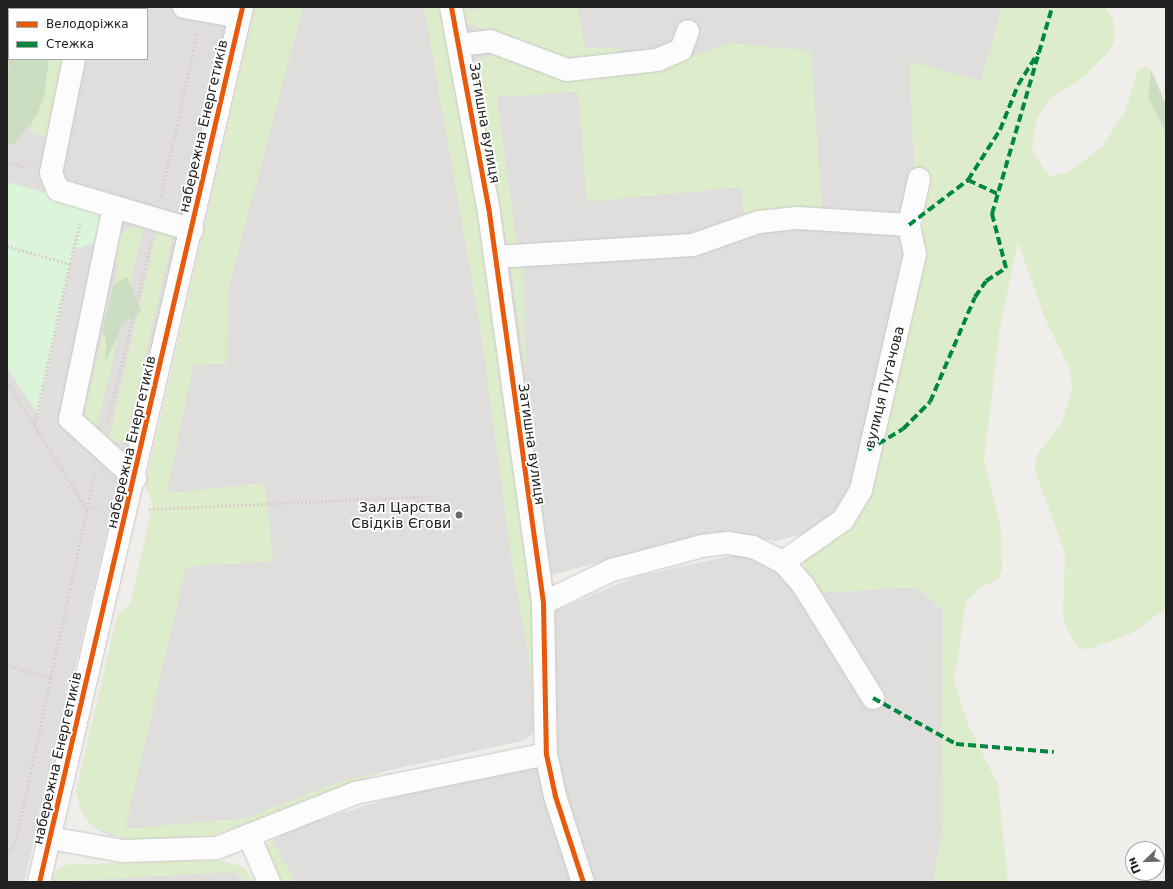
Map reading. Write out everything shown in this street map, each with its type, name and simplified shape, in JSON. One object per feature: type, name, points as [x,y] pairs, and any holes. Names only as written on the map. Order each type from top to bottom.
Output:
[{"type":"street","points":[[184,7],[241,12]]},
{"type":"street","name":"Затишна вулиця","points":[[451,7],[459,45],[495,257],[543,603],[546,754],[555,796],[582,882]]},
{"type":"street","name":"набережна Енергетиків","points":[[39,882],[135,478],[241,12]]},
{"type":"street","points":[[459,45],[490,41],[567,70],[657,60],[681,50],[688,31]]},
{"type":"street","points":[[74,60],[51,172],[58,190],[192,230]]},
{"type":"street","name":"вулиця Пугачова","points":[[783,562],[843,520],[860,490],[915,254],[909,225],[919,179]]},
{"type":"street","points":[[114,207],[70,419],[135,478]]},
{"type":"street","points":[[495,257],[693,245],[759,222],[798,218],[909,225]]},
{"type":"street","points":[[543,603],[612,570],[702,546],[728,543],[753,548],[783,562],[803,585],[873,698]]},
{"type":"street","points":[[50,838],[110,850],[154,851],[217,848],[249,836],[308,809],[369,789],[546,754]]},
{"type":"street","points":[[249,836],[269,882]]},
{"type":"path","points":[[7,246],[70,264],[34,425]]},
{"type":"path","points":[[270,503],[431,496]]},
{"type":"path","points":[[7,666],[52,678]]},
{"type":"shaded area","points":[[7,7],[232,7],[24,882],[7,882]]},
{"type":"shaded area","points":[[255,7],[449,7],[522,497],[535,724],[532,735],[521,741],[386,771],[209,836],[110,836],[93,827],[82,812],[76,792],[117,617],[131,604],[153,503],[145,486]]},
{"type":"shaded area","points":[[458,7],[1002,7],[955,172],[927,196],[910,244],[846,506],[811,532],[776,541],[715,532],[551,575],[498,230]]},
{"type":"shaded area","points":[[97,242],[112,248],[118,265],[80,431],[95,438],[90,464],[73,475],[38,414],[74,250]]},
{"type":"shaded area","points":[[743,553],[780,572],[795,594],[917,587],[943,610],[941,838],[933,882],[277,882],[262,849],[284,831],[438,783],[535,766],[555,611],[635,577]]},
{"type":"shaded area","points":[[220,861],[243,867],[255,882],[51,882],[56,870],[64,865]]},
{"type":"green space","points":[[255,7],[303,7],[228,290],[227,363],[193,366],[167,493],[265,483],[273,561],[186,567],[125,829],[246,818],[341,781],[386,771],[253,823],[209,836],[129,840],[93,827],[82,812],[76,792],[117,617],[131,604],[153,503],[145,486]]},
{"type":"green space","points":[[424,7],[449,7],[477,146],[537,645],[535,724],[529,658],[513,571],[480,327]]},
{"type":"green space","points":[[458,7],[467,7],[468,11],[490,7],[578,7],[585,48],[619,48],[619,59],[547,60],[516,37],[461,22]]},
{"type":"green space","points":[[1002,7],[1105,7],[1113,19],[1115,38],[1110,50],[1083,78],[1050,98],[1036,120],[1032,152],[1049,176],[1067,173],[1102,147],[1125,112],[1137,72],[1145,66],[1151,70],[1148,97],[1166,132],[1166,608],[1132,633],[1086,650],[1077,646],[1067,629],[1063,616],[1065,553],[1035,471],[1037,455],[1062,422],[1072,390],[1070,370],[1044,316],[1018,242],[1000,327],[984,459],[1001,530],[1002,570],[997,580],[982,586],[966,602],[954,681],[968,724],[998,785],[1008,882],[933,882],[941,838],[943,610],[917,587],[819,593],[804,568],[804,558],[840,533],[912,286],[927,196],[915,188],[909,61],[981,81]]},
{"type":"green space","points":[[730,43],[811,51],[822,207],[786,208],[745,222],[741,187],[587,202],[578,92],[497,97],[518,253],[507,249],[475,73],[480,61],[490,55],[500,56],[542,74],[583,72],[669,65]]},
{"type":"green space","points":[[9,60],[49,60],[44,97],[37,115],[14,144],[7,143]]},
{"type":"green space","points":[[47,60],[72,60],[52,138],[30,133]]},
{"type":"green space","points":[[1151,70],[1166,105],[1166,132],[1148,97]]},
{"type":"green space","points":[[7,182],[99,207],[104,220],[97,242],[74,250],[38,414],[7,368]]},
{"type":"green space","points":[[136,225],[143,229],[95,438],[80,431],[118,265],[112,248],[119,233]]},
{"type":"green space","points":[[157,230],[174,234],[125,443],[109,439]]},
{"type":"green space","points":[[523,265],[526,377],[511,267]]},
{"type":"green space","points":[[127,277],[141,311],[123,324],[105,363],[106,340],[94,312],[106,290]]},
{"type":"green space","points":[[272,840],[295,882],[277,882],[262,849]]},
{"type":"green space","points":[[220,861],[243,867],[255,882],[247,882],[234,872],[51,882],[56,870],[64,865]]},
{"type":"marked path","points":[[868,450],[903,429],[930,402],[975,297],[986,281],[1006,268],[992,214],[1052,7]]},
{"type":"marked path","points":[[909,225],[968,180],[1000,130],[1018,85],[1038,53]]},
{"type":"marked path","points":[[968,180],[998,194]]},
{"type":"marked path","points":[[873,698],[956,744],[1054,752]]},
{"type":"cycle path","points":[[39,882],[242,7]]},
{"type":"cycle path","points":[[451,7],[489,213],[543,603],[546,754],[555,796],[583,882]]},
{"type":"place","name":"Зал Царства Свідків Єгови","points":[[459,515]]}]
